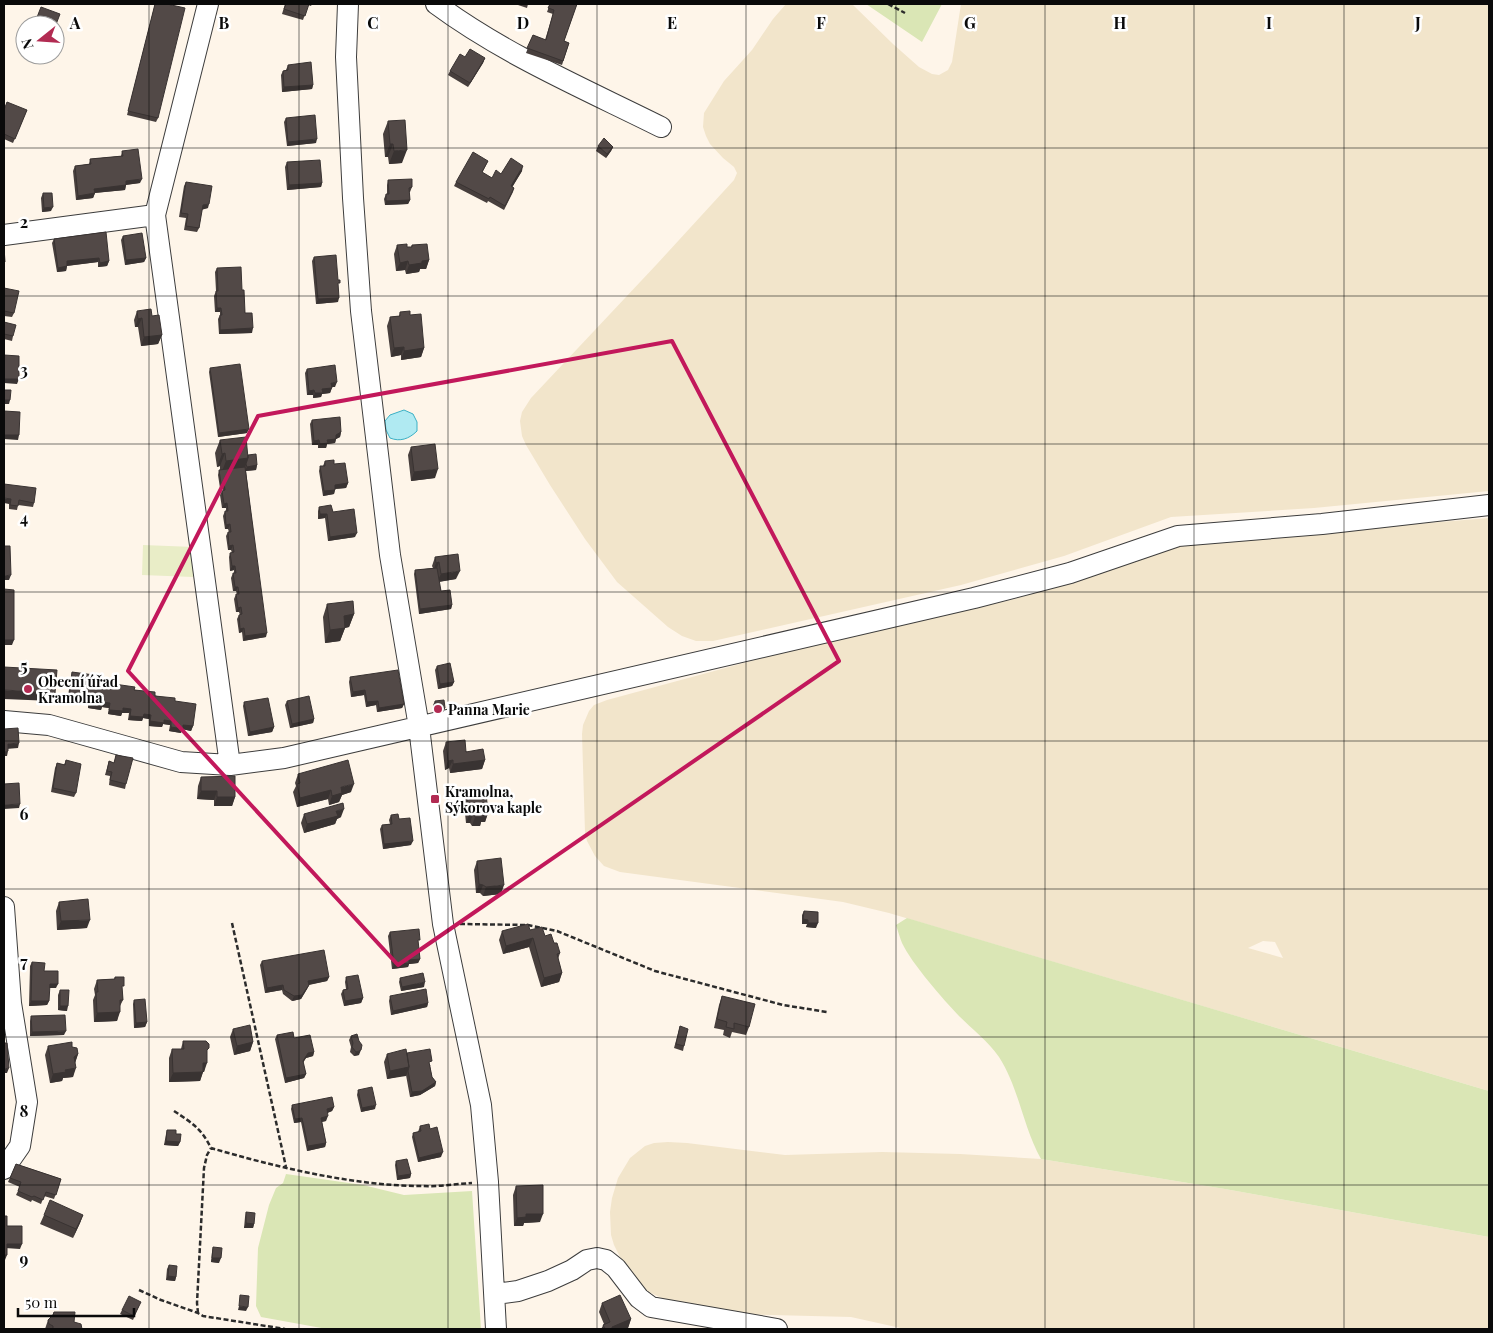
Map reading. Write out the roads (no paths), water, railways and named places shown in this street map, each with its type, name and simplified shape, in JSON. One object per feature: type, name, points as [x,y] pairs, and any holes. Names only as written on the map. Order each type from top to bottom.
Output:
[{"type":"street","points":[[208,4],[155,215],[230,765]]},
{"type":"street","points":[[348,4],[346,56],[361,311],[390,555],[419,727],[443,924],[480,1105],[488,1182],[496,1329]]},
{"type":"street","points":[[436,4],[474,30],[521,58],[661,127]]},
{"type":"street","points":[[4,235],[155,215]]},
{"type":"street","points":[[4,721],[49,725],[181,762],[230,765],[284,758],[974,598],[1070,573],[1178,536],[1322,524],[1489,505]]},
{"type":"street","points":[[4,907],[11,1003],[27,1102],[20,1146],[4,1169]]},
{"type":"street","points":[[495,1294],[518,1291],[548,1281],[572,1270],[587,1260],[596,1258],[606,1260],[616,1268],[639,1298],[651,1307],[776,1329]]},
{"type":"water","points":[[404,410],[413,414],[417,422],[417,431],[404,439],[390,438],[386,430],[385,421],[390,415]]},
{"type":"place","name":"Obecní úřad Kramolna","points":[[28,689]]},
{"type":"place","name":"Panna Marie","points":[[438,709]]},
{"type":"place","name":"Kramolna, Sýkorova kaple","points":[[435,799]]}]
